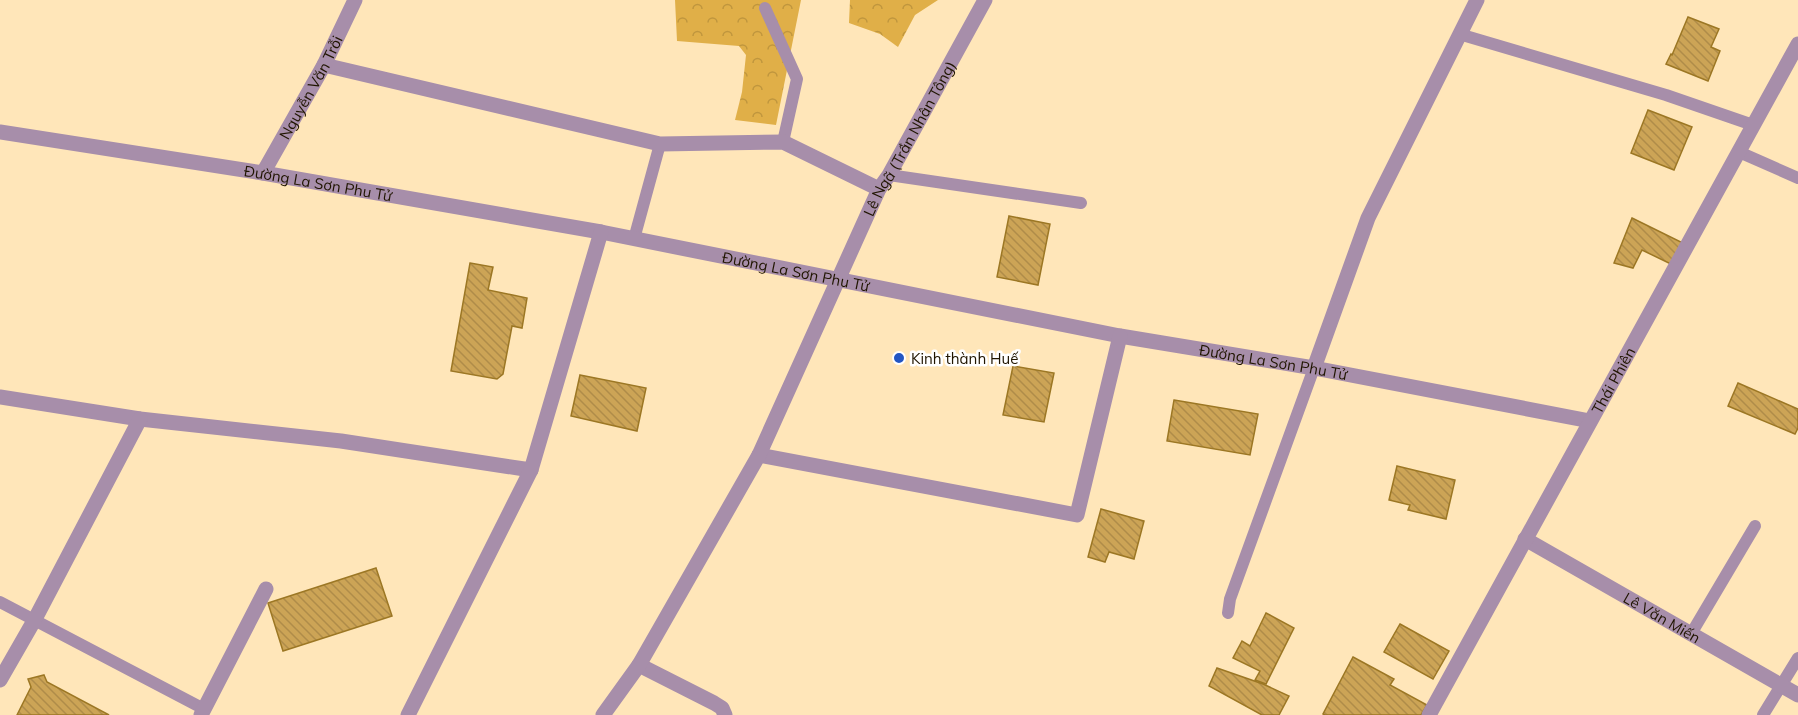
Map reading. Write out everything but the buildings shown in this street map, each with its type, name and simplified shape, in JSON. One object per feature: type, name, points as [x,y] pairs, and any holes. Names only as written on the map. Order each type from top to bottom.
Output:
[{"type":"street","name":"Nguyễn Văn Trỗi","points":[[263,173],[324,65],[355,0]]},
{"type":"street","name":"Lê Ngã (Trần Nhân Tông)","points":[[603,715],[639,665],[759,455],[879,189],[890,175],[985,0]]},
{"type":"street","points":[[1314,368],[1368,218],[1477,0]]},
{"type":"street","name":"Thái Phiên","points":[[1429,715],[1798,44]]},
{"type":"street","points":[[324,65],[660,144],[783,142],[879,189]]},
{"type":"street","name":"Đường La Sơn Phu Tử","points":[[0,132],[263,173],[601,232],[1120,336],[1314,368],[1590,421]]},
{"type":"street","points":[[408,715],[531,470],[601,232]]},
{"type":"street","points":[[759,455],[1077,515],[1120,336]]},
{"type":"street","points":[[0,396],[140,418],[341,441],[531,470]]},
{"type":"street","points":[[0,680],[140,418]]},
{"type":"street","name":"Lê Văn Miến","points":[[1525,540],[1798,695]]},
{"type":"street","points":[[203,712],[266,590]]},
{"type":"street","points":[[639,665],[714,703],[722,708],[725,715]]},
{"type":"lane","points":[[765,8],[797,79],[783,142]]},
{"type":"lane","points":[[1459,34],[1666,95],[1753,125]]},
{"type":"lane","points":[[634,239],[660,144]]},
{"type":"lane","points":[[1738,152],[1798,178]]},
{"type":"lane","points":[[890,175],[1080,203]]},
{"type":"lane","points":[[1228,613],[1230,599],[1314,368]]},
{"type":"lane","points":[[1691,634],[1755,526]]},
{"type":"lane","points":[[0,602],[203,712]]},
{"type":"lane","points":[[1763,715],[1798,658]]},
{"type":"green space","points":[[675,0],[801,0],[776,125],[735,120],[742,92],[746,55],[739,46],[677,41]]},
{"type":"green space","points":[[850,0],[938,0],[915,15],[898,47],[880,34],[849,23]]},
{"type":"place","name":"Kinh thành Huế","points":[[899,358]]}]
